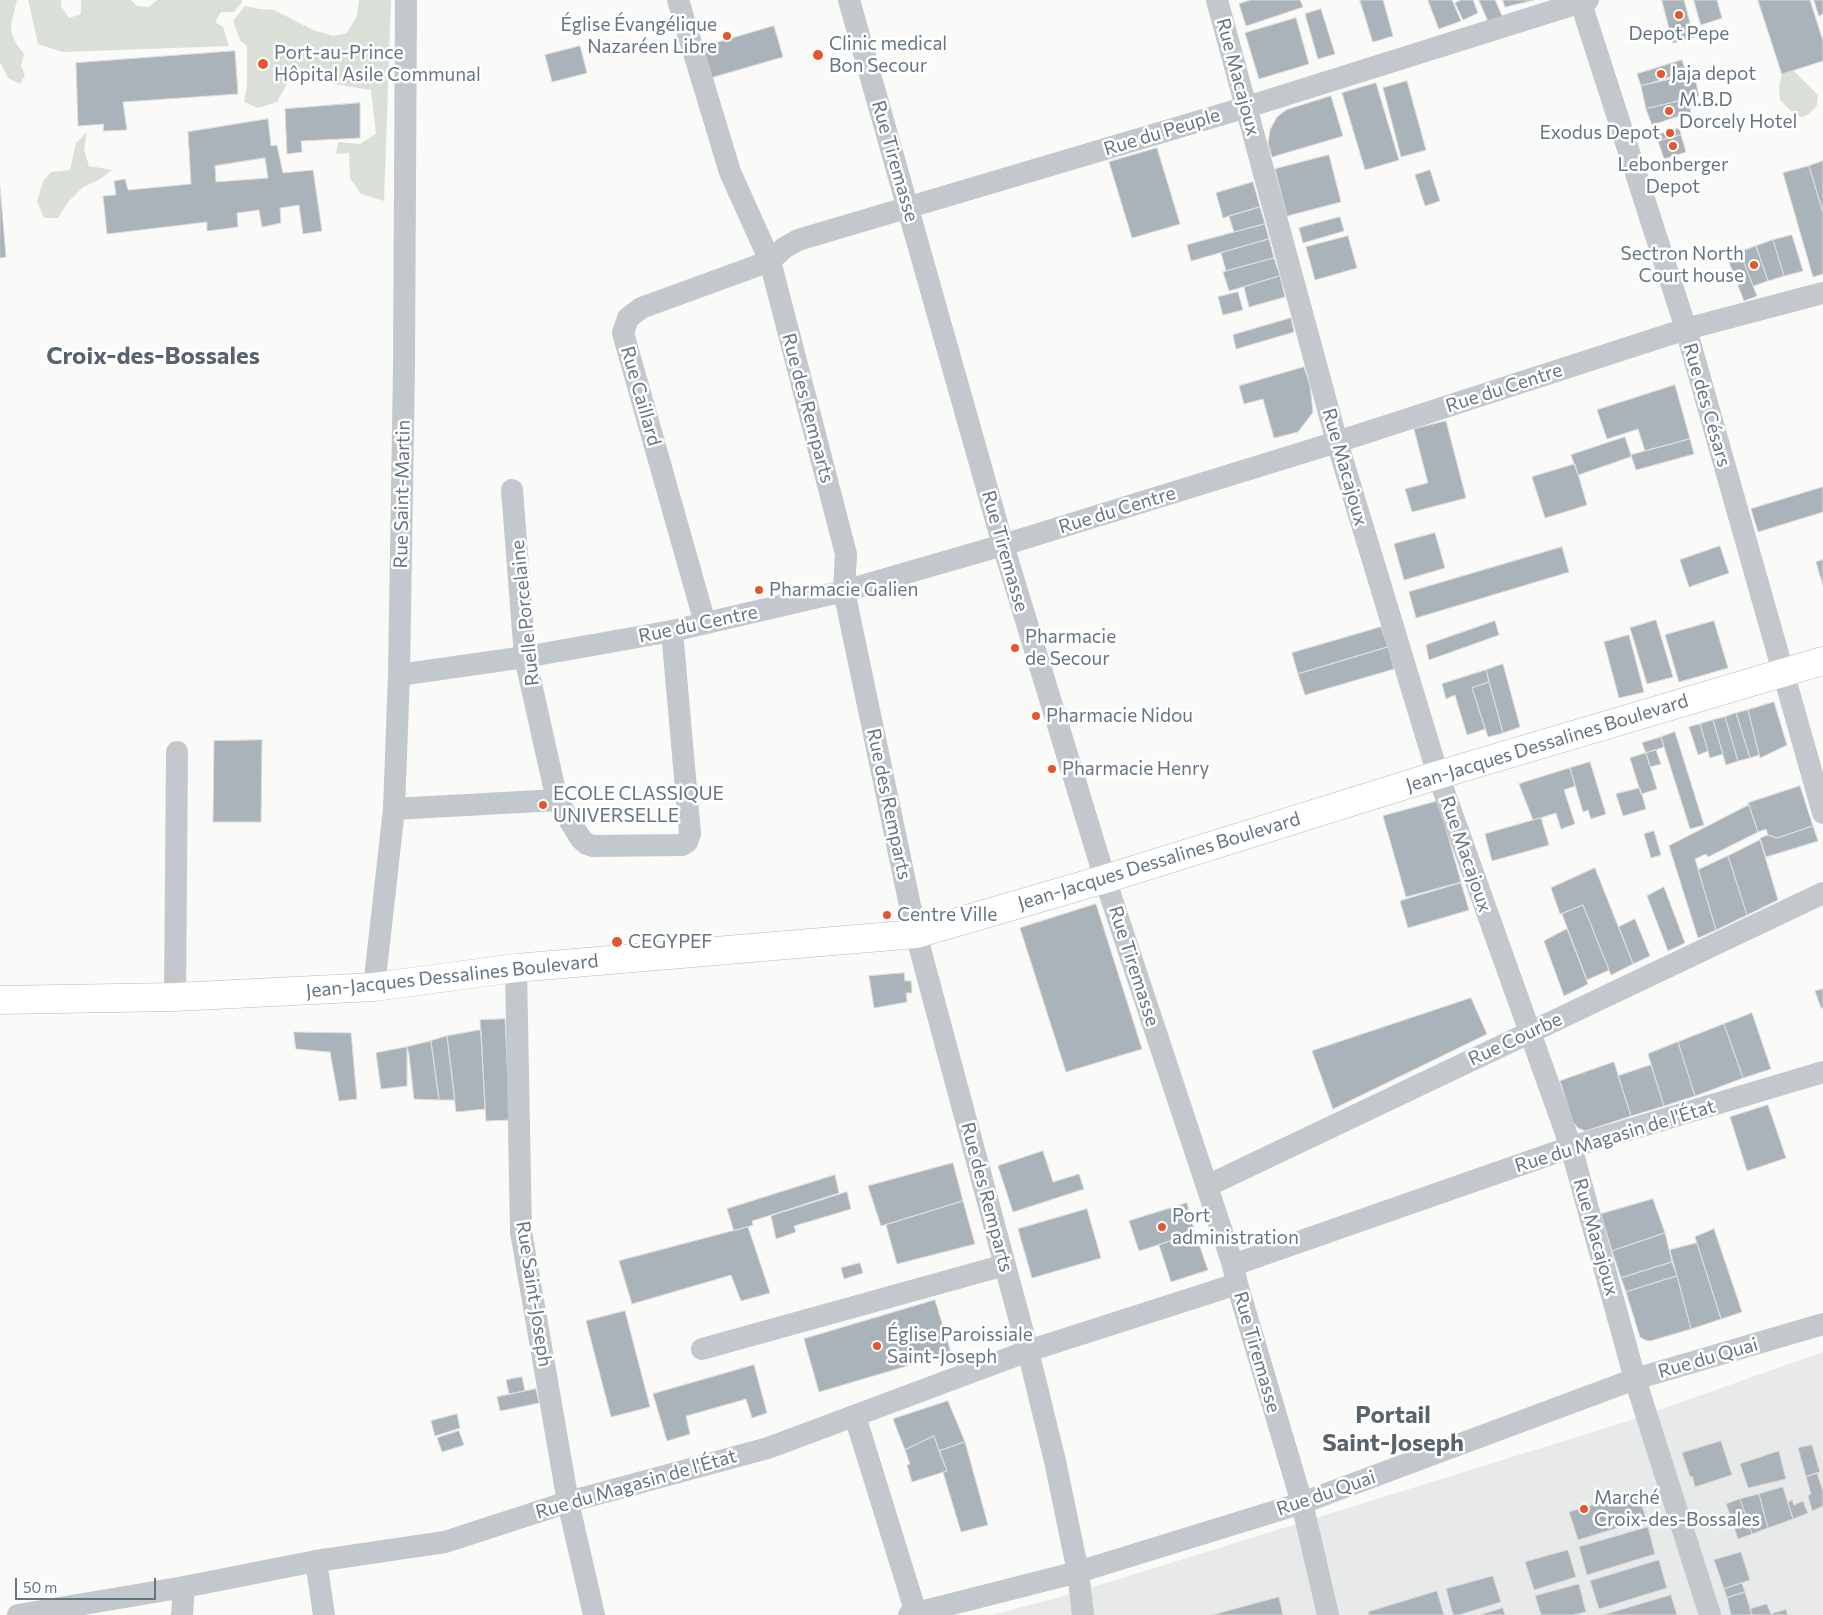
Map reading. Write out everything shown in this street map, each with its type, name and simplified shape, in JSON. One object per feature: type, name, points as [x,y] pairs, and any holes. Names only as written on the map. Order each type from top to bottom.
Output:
[{"type":"main road","name":"Jean-Jacques Dessalines Boulevard","points":[[0,1000],[176,998],[374,987],[516,968],[916,934],[1105,879],[1438,775],[1823,661]]},
{"type":"street","name":"Rue Saint-Martin","points":[[374,987],[394,809],[404,357],[406,0]]},
{"type":"street","name":"Rue des Remparts","points":[[678,0],[730,172],[770,261],[846,554],[844,591],[916,934],[1028,1351],[1055,1461],[1078,1572],[1083,1615]]},
{"type":"street","name":"Rue Tiremasse","points":[[849,0],[1003,545],[1105,879],[1235,1275],[1302,1503],[1328,1615]]},
{"type":"street","name":"Rue Macajoux","points":[[1217,0],[1337,442],[1438,775],[1571,1147],[1636,1379],[1710,1615]]},
{"type":"street","name":"Rue du Peuple","points":[[770,261],[784,248],[798,240],[1247,107],[1583,1]]},
{"type":"street","name":"Rue des Césars","points":[[1583,1],[1686,330],[1823,814]]},
{"type":"street","name":"Rue Caillard","points":[[705,623],[623,333],[628,318],[641,308],[770,261]]},
{"type":"street","name":"Rue du Centre","points":[[398,675],[525,657],[672,630],[844,591],[1003,545],[1337,442],[1686,330],[1823,292]]},
{"type":"street","name":"Ruelle Porcelaine","points":[[512,490],[525,657],[557,800],[581,839],[587,844],[593,846],[682,845],[687,842],[690,834],[672,630]]},
{"type":"street","points":[[176,998],[177,752]]},
{"type":"street","points":[[394,809],[557,800]]},
{"type":"street","name":"Rue Courbe","points":[[1206,1186],[1823,892]]},
{"type":"street","name":"Rue Saint-Joseph","points":[[516,968],[521,1232],[568,1502],[594,1615]]},
{"type":"street","name":"Rue du Magasin de l'État","points":[[18,1615],[316,1562],[445,1542],[568,1502],[768,1448],[1235,1275],[1408,1205],[1571,1147],[1823,1072]]},
{"type":"street","points":[[702,1349],[1005,1265]]},
{"type":"street","name":"Rue du Quai","points":[[912,1614],[1078,1572],[1302,1503],[1636,1379],[1823,1324]]},
{"type":"street","points":[[856,1416],[912,1614]]},
{"type":"street","points":[[316,1562],[324,1615]]},
{"type":"street","points":[[182,1615],[184,1587]]},
{"type":"shaded area","points":[[0,0],[17,0],[11,28],[14,39],[24,54],[21,66],[25,75],[20,84],[8,78],[0,62]]},
{"type":"shaded area","points":[[28,0],[61,0],[61,6],[69,18],[81,14],[81,0],[131,0],[137,6],[149,7],[157,0],[242,0],[242,2],[234,12],[221,12],[215,22],[223,27],[229,46],[63,52],[38,44]]},
{"type":"shaded area","points":[[359,0],[391,0],[384,201],[361,194],[350,178],[349,153],[336,154],[338,142],[360,144],[376,134],[371,90],[334,84],[321,72],[301,70],[286,85],[277,102],[258,108],[244,102],[247,84],[247,46],[240,40],[233,21],[245,6],[274,10],[313,30],[333,36],[347,33],[357,16]]},
{"type":"shaded area","points":[[1792,69],[1818,95],[1817,105],[1809,114],[1802,117],[1794,114],[1780,100],[1779,87],[1782,73]]},
{"type":"shaded area","points":[[87,132],[84,150],[89,166],[112,170],[99,180],[83,187],[68,202],[58,218],[44,218],[37,201],[43,181],[51,172],[70,170],[76,143]]},
{"type":"shaded area","name":"Marché Croix-des-Bossales","points":[[1823,1352],[1823,1615],[992,1615],[1064,1596],[1625,1422]]},
{"type":"building","points":[[1251,0],[1300,0],[1303,7],[1246,26],[1239,4]]},
{"type":"building","points":[[1360,0],[1383,0],[1393,36],[1373,42]]},
{"type":"building","points":[[1428,0],[1452,0],[1461,21],[1439,29]]},
{"type":"building","points":[[1461,0],[1473,0],[1478,13],[1463,20],[1455,3]]},
{"type":"building","points":[[1479,0],[1495,0],[1503,18],[1489,23]]},
{"type":"building","points":[[1503,0],[1534,0],[1505,7]]},
{"type":"building","points":[[1662,0],[1684,0],[1694,38],[1673,43]]},
{"type":"building","points":[[1694,0],[1717,0],[1722,18],[1701,25]]},
{"type":"building","points":[[1758,0],[1810,0],[1823,41],[1823,61],[1782,74]]},
{"type":"building","points":[[1814,0],[1823,0],[1823,14],[1819,16]]},
{"type":"building","points":[[1321,9],[1335,54],[1318,59],[1305,14]]},
{"type":"building","points":[[1296,18],[1309,64],[1259,79],[1245,33]]},
{"type":"building","points":[[774,26],[783,57],[710,78],[702,47]]},
{"type":"building","points":[[580,46],[587,73],[552,82],[545,55]]},
{"type":"building","points":[[235,51],[238,94],[123,102],[127,130],[103,131],[104,124],[78,126],[76,63]]},
{"type":"building","points":[[1682,60],[1686,72],[1641,86],[1637,74]]},
{"type":"building","points":[[1694,74],[1699,96],[1646,109],[1641,86]]},
{"type":"building","points":[[1407,81],[1426,150],[1401,157],[1383,88]]},
{"type":"building","points":[[1376,83],[1399,160],[1365,170],[1342,93]]},
{"type":"building","points":[[1331,96],[1343,136],[1272,157],[1268,143],[1270,130],[1277,117],[1286,110]]},
{"type":"building","points":[[1687,99],[1691,112],[1652,125],[1646,109]]},
{"type":"building","points":[[360,103],[360,138],[301,141],[302,152],[287,154],[285,109]]},
{"type":"building","points":[[268,119],[271,146],[277,145],[283,173],[313,170],[322,231],[303,234],[299,205],[280,208],[281,223],[262,227],[259,210],[237,213],[238,227],[207,231],[207,222],[107,234],[103,196],[116,195],[114,181],[125,179],[128,190],[191,184],[188,132]],"holes":[[[265,158],[268,178],[216,182],[215,166]]]},
{"type":"building","points":[[1680,128],[1681,135],[1658,141],[1657,135]]},
{"type":"building","points":[[1681,135],[1686,152],[1664,159],[1658,141]]},
{"type":"building","points":[[1157,148],[1180,224],[1132,238],[1109,162]]},
{"type":"building","points":[[1329,155],[1341,202],[1287,216],[1275,169]]},
{"type":"building","points":[[1823,161],[1823,213],[1809,166]]},
{"type":"building","points":[[1809,166],[1823,213],[1823,274],[1813,277],[1783,173]]},
{"type":"building","points":[[1430,170],[1440,201],[1425,206],[1415,175]]},
{"type":"building","points":[[1253,182],[1260,207],[1223,218],[1216,193]]},
{"type":"building","points":[[0,187],[6,257],[0,258]]},
{"type":"building","points":[[1260,207],[1265,224],[1234,232],[1229,216]]},
{"type":"building","points":[[1340,217],[1344,231],[1303,243],[1299,228]]},
{"type":"building","points":[[1265,224],[1269,239],[1191,261],[1187,245]]},
{"type":"building","points":[[1792,235],[1803,271],[1784,276],[1773,240]]},
{"type":"building","points":[[1348,236],[1357,268],[1315,280],[1306,247]]},
{"type":"building","points":[[1269,239],[1274,258],[1226,271],[1221,253]]},
{"type":"building","points":[[1773,240],[1784,276],[1768,281],[1756,246]]},
{"type":"building","points":[[1756,246],[1768,281],[1753,286],[1740,252]]},
{"type":"building","points":[[1740,252],[1757,296],[1744,301],[1727,257]]},
{"type":"building","points":[[1274,258],[1280,276],[1229,291],[1223,272]]},
{"type":"building","points":[[1280,276],[1285,297],[1249,307],[1244,287]]},
{"type":"building","points":[[1238,292],[1243,310],[1223,315],[1218,297]]},
{"type":"building","points":[[1291,318],[1294,332],[1236,349],[1233,335]]},
{"type":"building","points":[[1304,367],[1310,386],[1313,412],[1298,432],[1274,438],[1263,399],[1244,404],[1239,386]]},
{"type":"building","points":[[1675,385],[1690,439],[1645,451],[1638,429],[1607,439],[1597,410]]},
{"type":"building","points":[[1446,421],[1466,498],[1412,512],[1405,489],[1428,483],[1414,429]]},
{"type":"building","points":[[1625,437],[1630,457],[1578,475],[1571,455]]},
{"type":"building","points":[[1690,439],[1694,454],[1636,470],[1631,455]]},
{"type":"building","points":[[1575,464],[1587,505],[1545,518],[1532,477]]},
{"type":"building","points":[[1823,487],[1823,512],[1758,532],[1751,509]]},
{"type":"building","points":[[1435,533],[1445,568],[1404,580],[1394,544]]},
{"type":"building","points":[[1720,546],[1729,573],[1689,587],[1680,560]]},
{"type":"building","points":[[1562,547],[1569,572],[1416,618],[1409,592]]},
{"type":"building","points":[[1823,560],[1823,586],[1816,562]]},
{"type":"building","points":[[1656,620],[1673,677],[1647,684],[1630,628]]},
{"type":"building","points":[[1495,621],[1499,635],[1429,660],[1426,645]]},
{"type":"building","points":[[1714,621],[1728,668],[1679,682],[1665,635]]},
{"type":"building","points":[[1381,627],[1388,647],[1298,674],[1292,653]]},
{"type":"building","points":[[1629,635],[1644,692],[1619,698],[1604,642]]},
{"type":"building","points":[[1388,647],[1394,669],[1305,695],[1298,674]]},
{"type":"building","points":[[1503,664],[1520,727],[1503,733],[1486,670]]},
{"type":"building","points":[[1486,670],[1489,682],[1472,688],[1485,729],[1467,735],[1455,695],[1446,699],[1442,684]]},
{"type":"building","points":[[1489,682],[1503,733],[1488,737],[1472,688]]},
{"type":"building","points":[[1774,702],[1787,745],[1760,758],[1748,710]]},
{"type":"building","points":[[1748,710],[1759,755],[1750,758],[1736,713]]},
{"type":"building","points":[[1736,713],[1750,758],[1738,761],[1725,717]]},
{"type":"building","points":[[1725,717],[1738,761],[1726,765],[1713,720]]},
{"type":"building","points":[[1713,720],[1723,754],[1710,758],[1700,724]]},
{"type":"building","points":[[1700,724],[1708,751],[1698,755],[1689,727]]},
{"type":"building","points":[[1675,732],[1704,825],[1690,829],[1661,737]]},
{"type":"building","points":[[1661,737],[1664,747],[1646,753],[1642,743]]},
{"type":"building","points":[[262,740],[261,822],[213,822],[214,741]]},
{"type":"building","points":[[1656,750],[1661,764],[1650,767],[1646,753]]},
{"type":"building","points":[[1646,753],[1657,789],[1641,794],[1630,758]]},
{"type":"building","points":[[1590,762],[1606,814],[1591,819],[1588,810],[1583,812],[1570,768]]},
{"type":"building","points":[[1570,768],[1575,786],[1564,790],[1575,824],[1561,829],[1556,813],[1533,820],[1519,784]]},
{"type":"building","points":[[1800,786],[1813,826],[1777,838],[1768,835],[1766,829],[1758,832],[1748,803]]},
{"type":"building","points":[[1640,788],[1646,809],[1623,816],[1616,794]]},
{"type":"building","points":[[1438,801],[1461,882],[1406,897],[1383,816]]},
{"type":"building","points":[[1749,805],[1758,832],[1708,857],[1706,854],[1695,859],[1716,930],[1698,938],[1669,846]]},
{"type":"building","points":[[1541,818],[1549,845],[1492,861],[1485,834]]},
{"type":"building","points":[[1813,826],[1818,841],[1766,857],[1760,838],[1768,835],[1777,838]]},
{"type":"building","points":[[1654,831],[1661,855],[1651,858],[1644,834]]},
{"type":"building","points":[[1760,840],[1778,900],[1747,915],[1728,856]]},
{"type":"building","points":[[1728,856],[1747,915],[1716,930],[1698,870]]},
{"type":"building","points":[[1595,868],[1633,964],[1611,975],[1583,905],[1560,914],[1551,888]]},
{"type":"building","points":[[1461,883],[1469,910],[1408,928],[1400,901]]},
{"type":"building","points":[[1664,887],[1685,943],[1668,951],[1647,896]]},
{"type":"building","points":[[1096,904],[1142,1049],[1066,1072],[1020,928]]},
{"type":"building","points":[[1583,905],[1609,970],[1587,980],[1562,914]]},
{"type":"building","points":[[1635,919],[1650,956],[1633,964],[1619,927]]},
{"type":"building","points":[[1567,929],[1588,984],[1564,996],[1544,941]]},
{"type":"building","points":[[904,973],[905,981],[911,981],[912,993],[906,993],[907,1002],[874,1008],[869,976]]},
{"type":"building","points":[[1823,989],[1823,1008],[1821,1008],[1815,991]]},
{"type":"building","points":[[1471,998],[1487,1034],[1333,1109],[1312,1051]]},
{"type":"building","points":[[1752,1013],[1771,1069],[1743,1078],[1724,1024]]},
{"type":"building","points":[[505,1019],[510,1120],[486,1121],[480,1020]]},
{"type":"building","points":[[1724,1024],[1743,1078],[1695,1096],[1678,1042]]},
{"type":"building","points":[[481,1030],[485,1109],[456,1112],[447,1036]]},
{"type":"building","points":[[294,1032],[351,1033],[357,1099],[339,1101],[330,1052],[296,1049]]},
{"type":"building","points":[[447,1036],[455,1100],[439,1100],[431,1041]]},
{"type":"building","points":[[431,1041],[439,1100],[414,1099],[407,1047]]},
{"type":"building","points":[[1678,1042],[1695,1096],[1664,1106],[1648,1054]]},
{"type":"building","points":[[407,1047],[407,1086],[381,1089],[376,1053]]},
{"type":"building","points":[[1614,1062],[1631,1116],[1585,1131],[1578,1128],[1573,1122],[1560,1081]]},
{"type":"building","points":[[1651,1065],[1664,1106],[1631,1116],[1618,1076]]},
{"type":"building","points":[[1768,1105],[1786,1158],[1747,1171],[1730,1117]]},
{"type":"building","points":[[1043,1151],[1053,1182],[1079,1174],[1084,1189],[1013,1212],[998,1166]]},
{"type":"building","points":[[953,1163],[963,1201],[881,1226],[868,1186]]},
{"type":"building","points":[[835,1175],[839,1193],[752,1221],[753,1225],[734,1231],[727,1209]]},
{"type":"building","points":[[847,1192],[851,1209],[794,1226],[796,1232],[776,1239],[771,1216]]},
{"type":"building","points":[[1653,1199],[1665,1233],[1612,1251],[1601,1214]]},
{"type":"building","points":[[963,1201],[975,1244],[897,1264],[886,1225]]},
{"type":"building","name":"Port administration","points":[[1187,1203],[1195,1233],[1139,1251],[1129,1221]]},
{"type":"building","points":[[1087,1209],[1101,1258],[1032,1278],[1018,1229]]},
{"type":"building","points":[[748,1227],[770,1293],[741,1301],[731,1275],[632,1304],[619,1261]]},
{"type":"building","points":[[1714,1229],[1742,1312],[1721,1319],[1695,1237]]},
{"type":"building","name":"Port administration","points":[[1195,1233],[1208,1270],[1171,1282],[1159,1245]]},
{"type":"building","points":[[1665,1233],[1672,1262],[1621,1278],[1612,1251]]},
{"type":"building","points":[[1697,1243],[1721,1319],[1691,1329],[1670,1250]]},
{"type":"building","points":[[1672,1262],[1677,1276],[1626,1292],[1621,1278]]},
{"type":"building","points":[[860,1263],[863,1273],[844,1279],[841,1268]]},
{"type":"building","points":[[1677,1276],[1691,1329],[1650,1341],[1645,1340],[1640,1337],[1626,1292]]},
{"type":"building","name":"Église Paroissiale Saint-Joseph","points":[[935,1300],[951,1353],[819,1392],[804,1339]]},
{"type":"building","points":[[625,1311],[650,1407],[611,1417],[586,1321]]},
{"type":"building","points":[[754,1365],[767,1413],[752,1418],[746,1399],[686,1416],[690,1434],[667,1441],[653,1394]]},
{"type":"building","points":[[522,1377],[525,1391],[509,1394],[506,1380]]},
{"type":"building","points":[[536,1389],[539,1403],[500,1411],[497,1397]]},
{"type":"building","points":[[948,1401],[965,1442],[939,1451],[934,1436],[905,1450],[893,1419]]},
{"type":"building","points":[[457,1414],[460,1428],[435,1436],[431,1421]]},
{"type":"building","points":[[459,1431],[464,1445],[442,1452],[437,1438]]},
{"type":"building","points":[[934,1436],[947,1471],[912,1482],[907,1465],[910,1464],[905,1450]]},
{"type":"building","points":[[1721,1441],[1732,1475],[1695,1487],[1682,1453]]},
{"type":"building","points":[[965,1442],[988,1525],[961,1532],[943,1472],[947,1471],[939,1451]]},
{"type":"building","points":[[1812,1445],[1820,1472],[1806,1477],[1798,1448]]},
{"type":"building","points":[[1779,1451],[1786,1479],[1748,1488],[1740,1464]]},
{"type":"building","points":[[1817,1473],[1823,1491],[1823,1506],[1812,1511],[1808,1496],[1811,1494],[1806,1477]]},
{"type":"building","points":[[1783,1487],[1793,1519],[1768,1528],[1759,1494]]},
{"type":"building","points":[[1638,1492],[1646,1519],[1578,1540],[1569,1512]]},
{"type":"building","points":[[1759,1494],[1768,1528],[1752,1534],[1740,1499]]},
{"type":"building","points":[[1740,1499],[1752,1534],[1738,1539],[1726,1504]]},
{"type":"building","points":[[1792,1500],[1794,1505],[1803,1501],[1808,1513],[1793,1519],[1788,1503]]},
{"type":"building","points":[[1648,1527],[1655,1554],[1587,1575],[1579,1547]]},
{"type":"building","points":[[1568,1550],[1576,1577],[1534,1590],[1525,1562]]},
{"type":"building","points":[[1741,1552],[1750,1580],[1724,1589],[1714,1560]]},
{"type":"building","points":[[1659,1560],[1667,1588],[1599,1609],[1590,1581]]},
{"type":"building","points":[[1493,1576],[1501,1602],[1459,1615],[1453,1615],[1446,1589]]},
{"type":"building","points":[[1742,1583],[1745,1592],[1727,1598],[1724,1589]]},
{"type":"building","points":[[1579,1584],[1586,1612],[1574,1615],[1541,1615],[1535,1596]]},
{"type":"building","points":[[1437,1591],[1444,1615],[1369,1615],[1368,1612]]},
{"type":"building","points":[[1745,1592],[1752,1615],[1731,1615],[1727,1598]]},
{"type":"building","points":[[1671,1595],[1677,1615],[1603,1615]]},
{"type":"building","points":[[1279,1597],[1283,1615],[1212,1615]]},
{"type":"building","points":[[1767,1604],[1771,1614],[1786,1609],[1788,1615],[1752,1615],[1750,1609]]},
{"type":"building","points":[[1503,1608],[1505,1615],[1480,1615]]},
{"type":"place","name":"Depot Pepe","points":[[1679,15]]},
{"type":"place","name":"Église Évangélique Nazaréen Libre","points":[[727,36]]},
{"type":"place","name":"Clinic medical Bon Secour","points":[[818,55]]},
{"type":"place","name":"Port-au-Prince Hôpital Asile Communal","points":[[263,64]]},
{"type":"place","name":"Jaja depot","points":[[1661,74]]},
{"type":"place","name":"M.B.D Dorcely Hotel","points":[[1669,111]]},
{"type":"place","name":"Exodus Depot","points":[[1670,133]]},
{"type":"place","name":"Lebonberger Depot","points":[[1673,146]]},
{"type":"place","name":"Sectron North Court house","points":[[1754,265]]},
{"type":"place","name":"Pharmacie Galien","points":[[759,590]]},
{"type":"place","name":"Pharmacie de Secour","points":[[1015,648]]},
{"type":"place","name":"Pharmacie Nidou","points":[[1036,716]]},
{"type":"place","name":"Pharmacie Henry","points":[[1052,769]]},
{"type":"place","name":"ECOLE CLASSIQUE UNIVERSELLE","points":[[543,805]]},
{"type":"place","name":"Centre Ville","points":[[887,915]]},
{"type":"place","name":"CEGYPEF","points":[[617,942]]},
{"type":"place","name":"Port administration","points":[[1162,1227]]},
{"type":"place","name":"Église Paroissiale Saint-Joseph","points":[[877,1346]]},
{"type":"place","name":"Marché Croix-des-Bossales","points":[[1584,1509]]},
{"type":"district","name":"Croix-des-Bossales","points":[[153,356]]},
{"type":"district","name":"Portail Saint-Joseph","points":[[1393,1429]]}]
